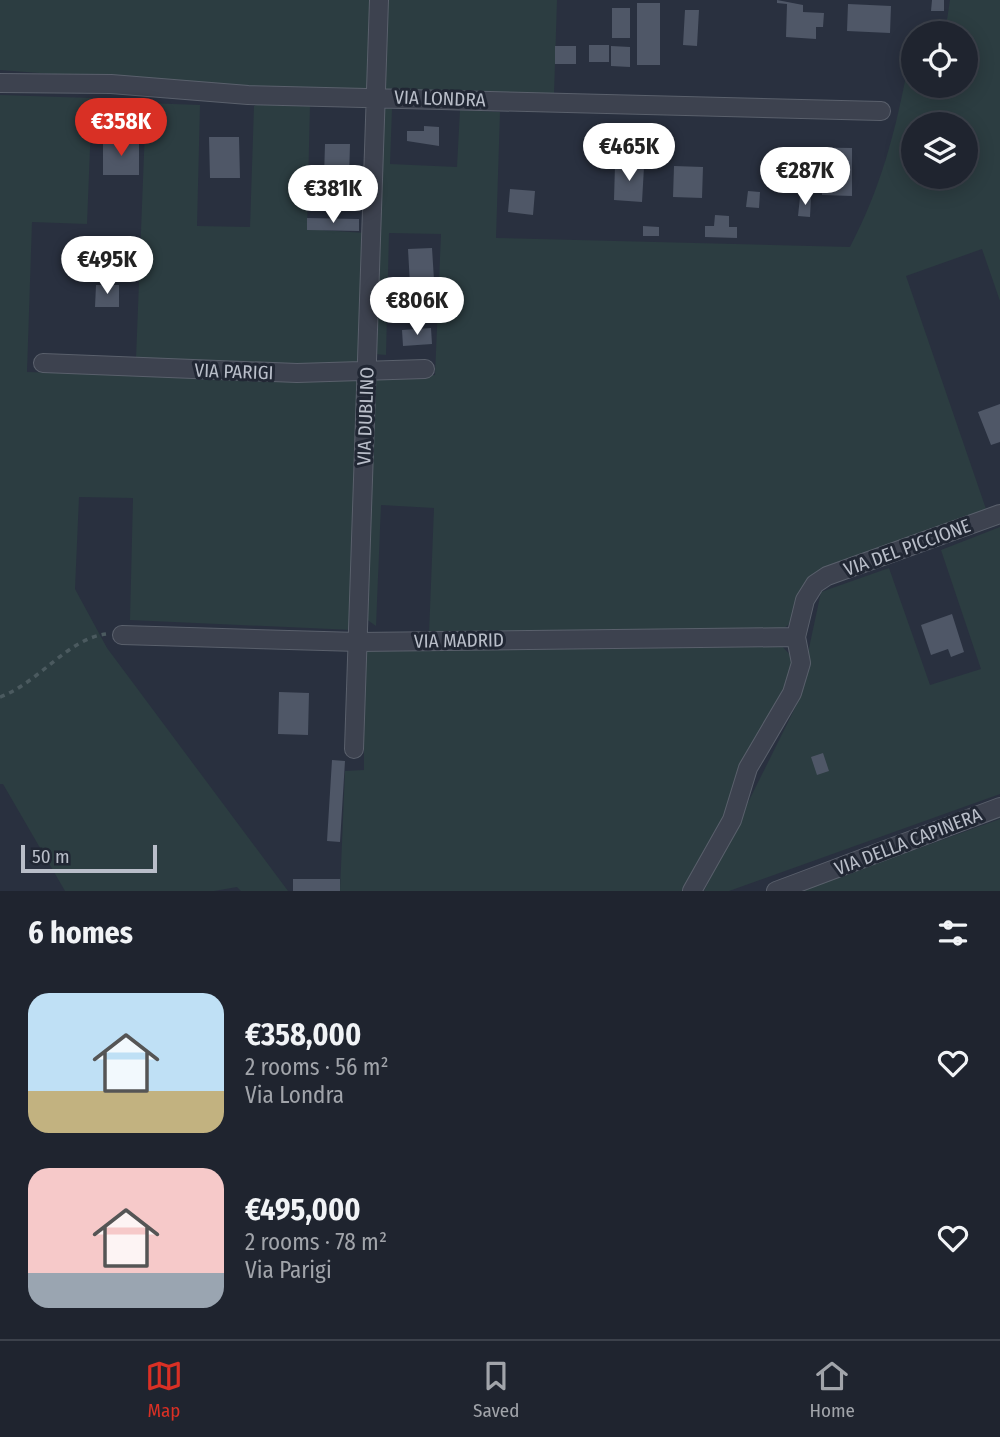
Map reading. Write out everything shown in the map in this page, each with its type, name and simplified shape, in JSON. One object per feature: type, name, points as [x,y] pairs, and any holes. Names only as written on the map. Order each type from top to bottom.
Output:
[{"type":"street","name":"VIA DUBLINO","points":[[354,749],[379,0]]},
{"type":"street","name":"VIA LONDRA","points":[[0,83],[111,84],[248,95],[375,96],[881,111]]},
{"type":"street","name":"VIA PARIGI","points":[[43,363],[298,373],[425,369]]},
{"type":"street","name":"VIA DEL PICCIONE","points":[[796,637],[805,600],[815,584],[827,576],[1000,513]]},
{"type":"street","name":"VIA MADRID","points":[[122,635],[358,642],[796,637]]},
{"type":"street","points":[[692,891],[732,820],[748,768],[792,693],[801,663],[796,637]]},
{"type":"street","name":"VIA DELLA CAPINERA","points":[[776,891],[1000,807]]},
{"type":"path","points":[[0,697],[36,678],[87,637],[122,635]]},
{"type":"shaded area","points":[[0,0],[557,0],[554,94],[247,89],[0,70]]},
{"type":"shaded area","points":[[950,0],[1000,0],[1000,301],[982,249],[906,276],[986,509],[826,570],[796,618],[781,631],[429,634],[434,508],[381,505],[376,626],[366,619],[372,377],[435,375],[441,234],[389,233],[386,355],[374,354],[381,116],[385,109],[392,109],[390,164],[457,167],[460,110],[500,112],[496,238],[850,247],[870,203],[901,98],[978,98],[978,21],[947,21]]},
{"type":"shaded area","points":[[0,95],[92,98],[87,224],[32,222],[27,372],[360,381],[353,630],[130,620],[133,498],[79,497],[75,589],[107,648],[288,891],[241,891],[237,887],[214,891],[65,891],[3,784],[0,784]]},
{"type":"shaded area","points":[[146,103],[200,105],[197,226],[250,227],[254,106],[262,103],[310,105],[307,229],[365,233],[361,362],[299,366],[136,359]]},
{"type":"shaded area","points":[[1000,527],[1000,794],[729,891],[704,891],[797,704],[821,592],[889,568],[930,685],[981,669],[941,550]]},
{"type":"shaded area","points":[[780,644],[792,657],[785,693],[728,814],[684,891],[340,891],[345,771],[364,770],[364,657],[368,650]]},
{"type":"shaded area","points":[[1000,819],[1000,891],[800,891]]},
{"type":"building","points":[[777,0],[803,5],[803,12],[824,13],[823,27],[816,27],[816,39],[786,37],[787,4],[777,3]]},
{"type":"building","points":[[932,0],[944,0],[944,11],[931,11]]},
{"type":"building","points":[[637,3],[660,3],[660,65],[637,65]]},
{"type":"building","points":[[848,4],[891,6],[890,33],[847,31]]},
{"type":"building","points":[[612,8],[630,8],[630,38],[612,38]]},
{"type":"building","points":[[685,10],[699,10],[697,46],[683,45]]},
{"type":"building","points":[[589,45],[609,45],[609,62],[589,62]]},
{"type":"building","points":[[555,46],[576,46],[576,64],[555,64]]},
{"type":"building","points":[[611,46],[630,47],[630,67],[611,66]]},
{"type":"building","points":[[424,126],[439,127],[439,146],[407,141],[407,131],[424,131]]},
{"type":"building","points":[[209,137],[239,137],[240,178],[210,178]]},
{"type":"building","points":[[103,142],[139,142],[139,175],[103,175]]},
{"type":"building","points":[[325,144],[350,144],[349,178],[324,177]]},
{"type":"building","points":[[791,147],[852,148],[852,196],[822,195],[822,181],[790,180]]},
{"type":"building","points":[[615,165],[644,167],[642,202],[614,200]]},
{"type":"building","points":[[674,166],[703,167],[702,198],[673,197]]},
{"type":"building","points":[[510,189],[535,191],[533,215],[508,212]]},
{"type":"building","points":[[748,191],[760,192],[759,208],[746,207]]},
{"type":"building","points":[[800,197],[811,198],[810,217],[798,216]]},
{"type":"building","points":[[715,215],[729,216],[729,227],[737,227],[737,238],[705,237],[705,226],[714,226]]},
{"type":"building","points":[[307,218],[359,219],[359,231],[307,230]]},
{"type":"building","points":[[643,226],[659,227],[659,236],[643,236]]},
{"type":"building","points":[[432,248],[435,296],[421,297],[420,284],[410,285],[408,249]]},
{"type":"building","points":[[96,285],[119,285],[119,307],[95,307]]},
{"type":"building","points":[[431,328],[432,344],[403,346],[402,330]]},
{"type":"building","points":[[1000,404],[1000,442],[991,445],[978,412]]},
{"type":"building","points":[[952,614],[964,652],[951,657],[948,649],[931,655],[921,625]]},
{"type":"building","points":[[279,692],[309,693],[308,735],[278,734]]},
{"type":"building","points":[[823,753],[829,771],[817,775],[811,757]]},
{"type":"building","points":[[332,760],[345,761],[340,842],[327,841]]},
{"type":"building","points":[[293,879],[340,879],[340,891],[293,891]]}]
